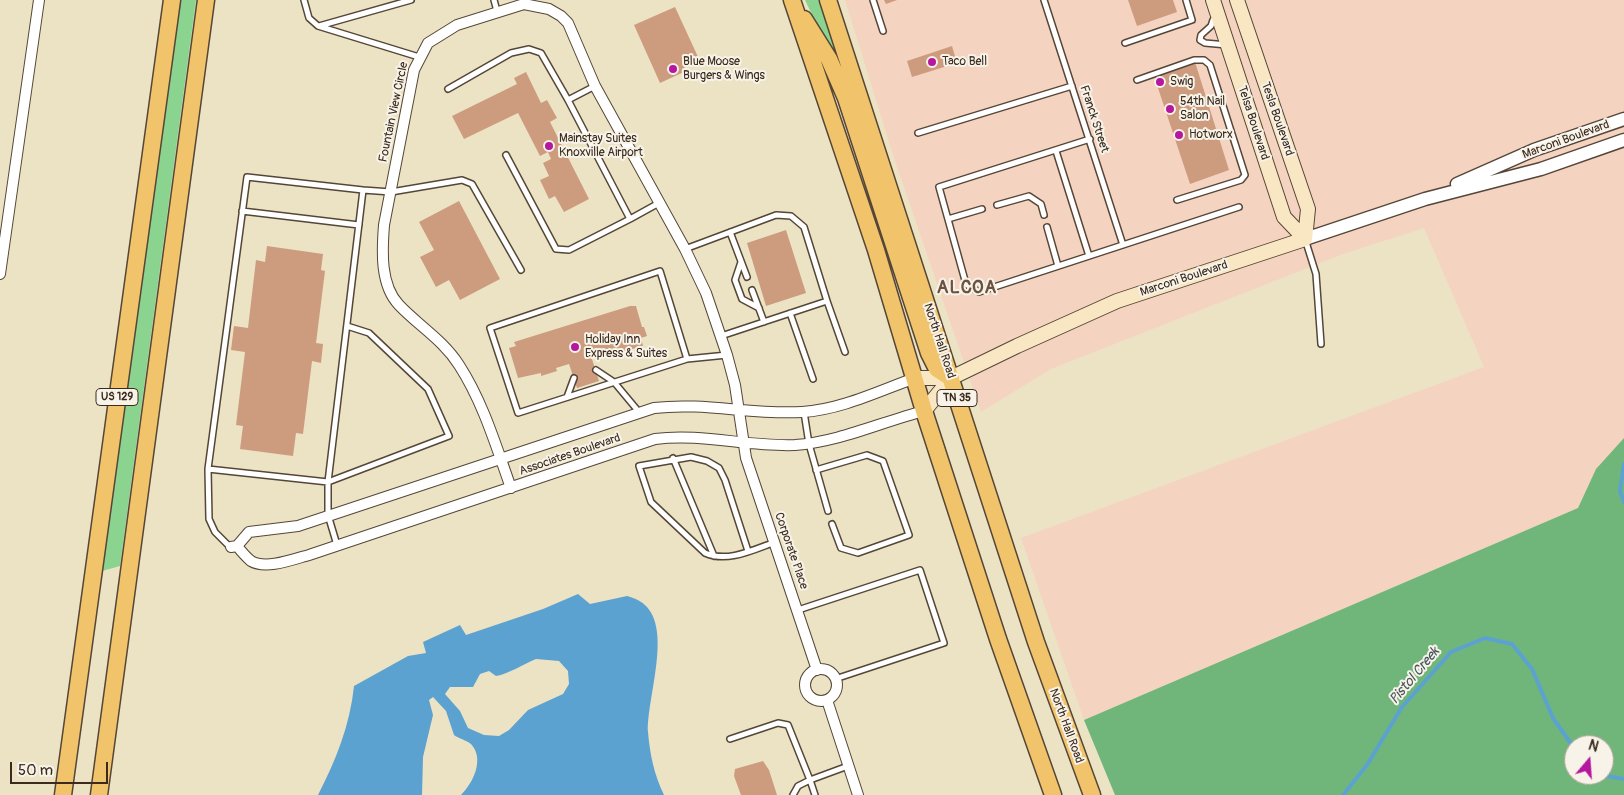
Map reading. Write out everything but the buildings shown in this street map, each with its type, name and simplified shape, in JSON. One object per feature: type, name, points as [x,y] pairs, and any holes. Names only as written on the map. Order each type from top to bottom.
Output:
[{"type":"main road","name":"US 129","points":[[63,795],[172,0]]},
{"type":"main road","name":"US 129","points":[[99,795],[206,0]]},
{"type":"main road","name":"North Hall Road","points":[[828,0],[1036,642],[1092,795]]},
{"type":"main road","name":"Telsa Boulevard","points":[[1213,0],[1284,217],[1305,239]]},
{"type":"main road","name":"Tesla Boulevard","points":[[1237,0],[1308,209],[1305,239]]},
{"type":"main road","points":[[793,2],[821,45],[846,98],[929,353],[937,369],[951,378]]},
{"type":"main road","name":"TN 35","points":[[793,2],[876,250],[924,411],[1001,648],[1052,795]]},
{"type":"main road","name":"Marconi Boulevard","points":[[924,411],[951,378],[1017,346],[1117,301],[1305,239]]},
{"type":"main road","name":"Marconi Boulevard","points":[[915,378],[951,378]]},
{"type":"street","points":[[0,274],[39,0]]},
{"type":"street","name":"Fountain View Circle","points":[[511,488],[473,389],[458,364],[442,343],[398,305],[391,294],[384,267],[382,243],[409,90],[419,57],[428,43],[457,25],[524,4],[549,9],[561,16],[568,24],[595,86],[685,249],[706,293],[727,355],[738,409],[742,441]]},
{"type":"street","name":"Marconi Boulevard","points":[[1426,199],[1534,150],[1624,119]]},
{"type":"street","name":"Marconi Boulevard","points":[[1305,239],[1426,199],[1541,169],[1624,140]]},
{"type":"street","name":"Associates Boulevard","points":[[915,378],[836,406],[804,412],[699,405],[673,406],[639,412],[298,526],[249,532],[234,547],[251,561],[260,564],[280,563],[337,546],[654,439],[690,437],[793,445],[810,444],[838,438],[924,411]]},
{"type":"street","name":"Corporate Place","points":[[742,441],[817,670]]},
{"type":"street","points":[[817,670],[828,671],[835,679],[836,689],[827,700],[812,699],[806,691],[805,685],[808,675],[817,670]]},
{"type":"street","points":[[827,700],[858,795]]},
{"type":"lane","points":[[304,0],[309,18],[318,26],[419,57]]},
{"type":"lane","points":[[318,26],[411,0]]},
{"type":"lane","points":[[494,0],[497,11]]},
{"type":"lane","points":[[873,0],[883,31]]},
{"type":"lane","name":"Franck Street","points":[[1044,0],[1123,245]]},
{"type":"lane","points":[[1125,43],[1192,20],[1186,0]]},
{"type":"lane","points":[[1219,19],[1213,20],[1200,36],[1200,40],[1204,43],[1227,45]]},
{"type":"lane","points":[[448,89],[511,53],[529,49],[541,53],[568,100],[630,219]]},
{"type":"lane","points":[[1137,80],[1194,60],[1204,60],[1210,66],[1245,175],[1241,180],[1177,200]]},
{"type":"lane","points":[[568,100],[595,86]]},
{"type":"lane","points":[[918,133],[1072,86]]},
{"type":"lane","points":[[1090,139],[939,187],[966,284],[979,292],[1239,207]]},
{"type":"lane","points":[[1056,151],[1089,256]]},
{"type":"lane","points":[[506,155],[556,249],[568,250],[659,203]]},
{"type":"lane","points":[[234,547],[215,532],[209,519],[208,469],[247,177],[390,192],[462,180],[472,184],[521,270]]},
{"type":"lane","points":[[337,546],[328,515],[328,482],[362,190]]},
{"type":"lane","points":[[997,205],[1029,196],[1041,204],[1044,215]]},
{"type":"lane","points":[[948,219],[982,210]]},
{"type":"lane","points":[[242,211],[358,225]]},
{"type":"lane","points":[[685,249],[776,215],[791,216],[804,227],[845,352]]},
{"type":"lane","points":[[1047,226],[1058,266]]},
{"type":"lane","points":[[730,232],[747,277]]},
{"type":"lane","points":[[1305,239],[1316,274],[1321,344]]},
{"type":"lane","points":[[741,262],[735,280],[742,299],[759,308]]},
{"type":"lane","points":[[687,359],[660,270],[490,328],[518,413],[687,359],[727,355]]},
{"type":"lane","points":[[752,290],[764,322]]},
{"type":"lane","points":[[721,336],[828,301]]},
{"type":"lane","points":[[790,313],[812,379]]},
{"type":"lane","points":[[208,469],[328,482],[449,436],[428,389],[369,333],[347,326]]},
{"type":"lane","points":[[596,370],[614,382],[639,412]]},
{"type":"lane","points":[[567,397],[574,378]]},
{"type":"lane","points":[[804,412],[816,470],[828,511]]},
{"type":"lane","points":[[816,470],[867,455],[883,461],[909,535],[858,552],[841,548],[832,524]]},
{"type":"lane","points":[[748,551],[725,480],[719,468],[707,461],[691,456],[639,466],[651,502],[705,553],[714,557],[735,556],[775,542]]},
{"type":"lane","points":[[673,458],[714,557]]},
{"type":"lane","points":[[798,610],[920,570],[944,643],[835,679]]},
{"type":"lane","points":[[730,739],[778,723],[788,726],[815,795]]},
{"type":"lane","points":[[793,795],[798,786],[848,766]]},
{"type":"shaded area","points":[[845,0],[1624,0],[1624,438],[1596,469],[1578,508],[1084,720],[1021,538],[1484,367],[1424,228],[1343,254],[1051,369],[981,412],[893,155]]},
{"type":"green space","points":[[180,0],[196,0],[120,566],[102,571]]},
{"type":"green space","points":[[805,0],[820,0],[851,97]]},
{"type":"green space","points":[[1624,438],[1624,795],[1115,795],[1084,720],[1578,508],[1596,469]]},
{"type":"water","points":[[578,594],[590,604],[627,596],[640,601],[647,607],[654,619],[658,649],[648,732],[653,764],[664,795],[461,795],[470,784],[476,771],[477,757],[475,750],[471,744],[454,735],[446,711],[433,697],[429,700],[433,715],[423,757],[422,795],[318,795],[331,769],[346,728],[354,686],[408,656],[426,653],[423,642],[460,625],[466,635],[543,609]],"holes":[[[536,659],[559,661],[568,671],[569,684],[563,694],[528,710],[509,730],[499,736],[484,735],[468,728],[460,711],[445,694],[450,687],[473,687],[480,674],[489,671],[496,676]]]},
{"type":"waterway","name":"Pistol Creek","points":[[1624,464],[1620,491],[1624,502]]},
{"type":"waterway","name":"Pistol Creek","points":[[1343,795],[1367,765],[1402,707],[1451,652],[1485,638],[1512,644],[1532,669],[1553,718],[1565,735]]},
{"type":"waterway","name":"Pistol Creek","points":[[1614,777],[1624,779]]},
{"type":"place","name":"Taco Bell","points":[[932,62]]},
{"type":"place","name":"Blue Moose Burgers & Wings","points":[[673,69]]},
{"type":"place","name":"Swig","points":[[1160,82]]},
{"type":"place","name":"54th Nail Salon","points":[[1170,109]]},
{"type":"place","name":"Hotworx","points":[[1179,135]]},
{"type":"place","name":"Mainstay Suites Knoxville Airport","points":[[549,146]]},
{"type":"place","name":"Holiday Inn Express & Suites","points":[[575,347]]},
{"type":"district","name":"ALCOA","points":[[967,288]]}]
